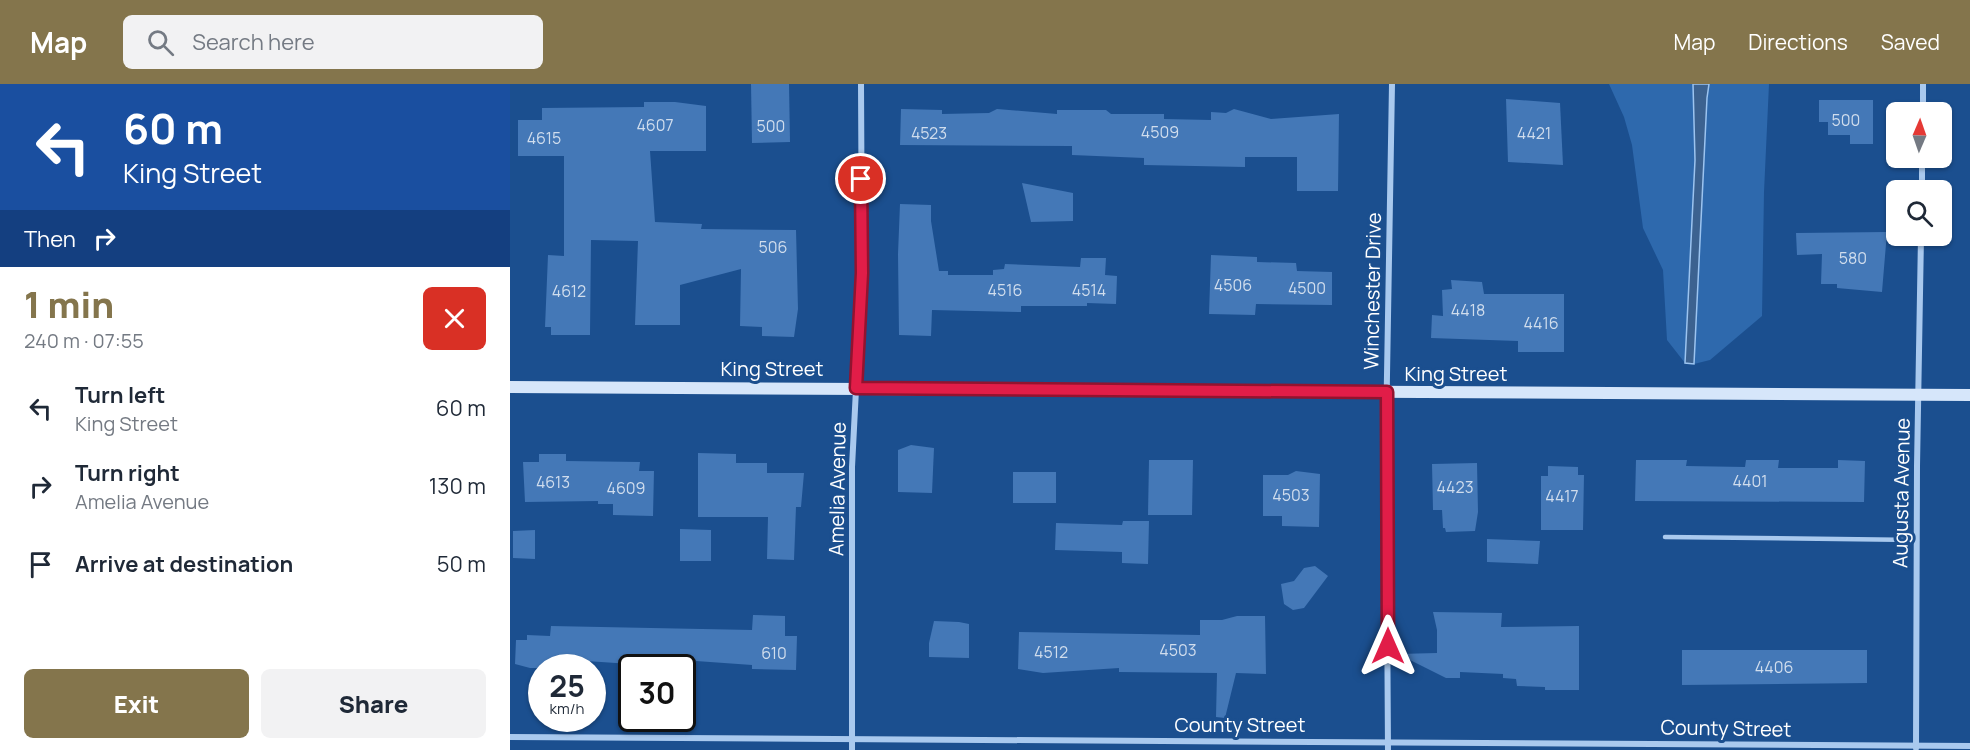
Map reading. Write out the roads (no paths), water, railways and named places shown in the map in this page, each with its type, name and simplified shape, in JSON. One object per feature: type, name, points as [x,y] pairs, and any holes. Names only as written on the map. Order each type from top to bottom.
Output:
[{"type":"street","name":"Amelia Avenue","points":[[852,750],[852,467],[862,273],[861,84]]},
{"type":"street","name":"Winchester Drive","points":[[1388,750],[1387,392],[1392,84]]},
{"type":"street","points":[[1923,84],[1923,102]]},
{"type":"street","name":"Augusta Avenue","points":[[1916,748],[1921,246]]},
{"type":"street","name":"King Street","points":[[510,387],[1970,395]]},
{"type":"street","name":"County Street","points":[[510,737],[1388,741],[1916,748],[1970,746]]},
{"type":"lane","points":[[1665,537],[1917,540]]}]
